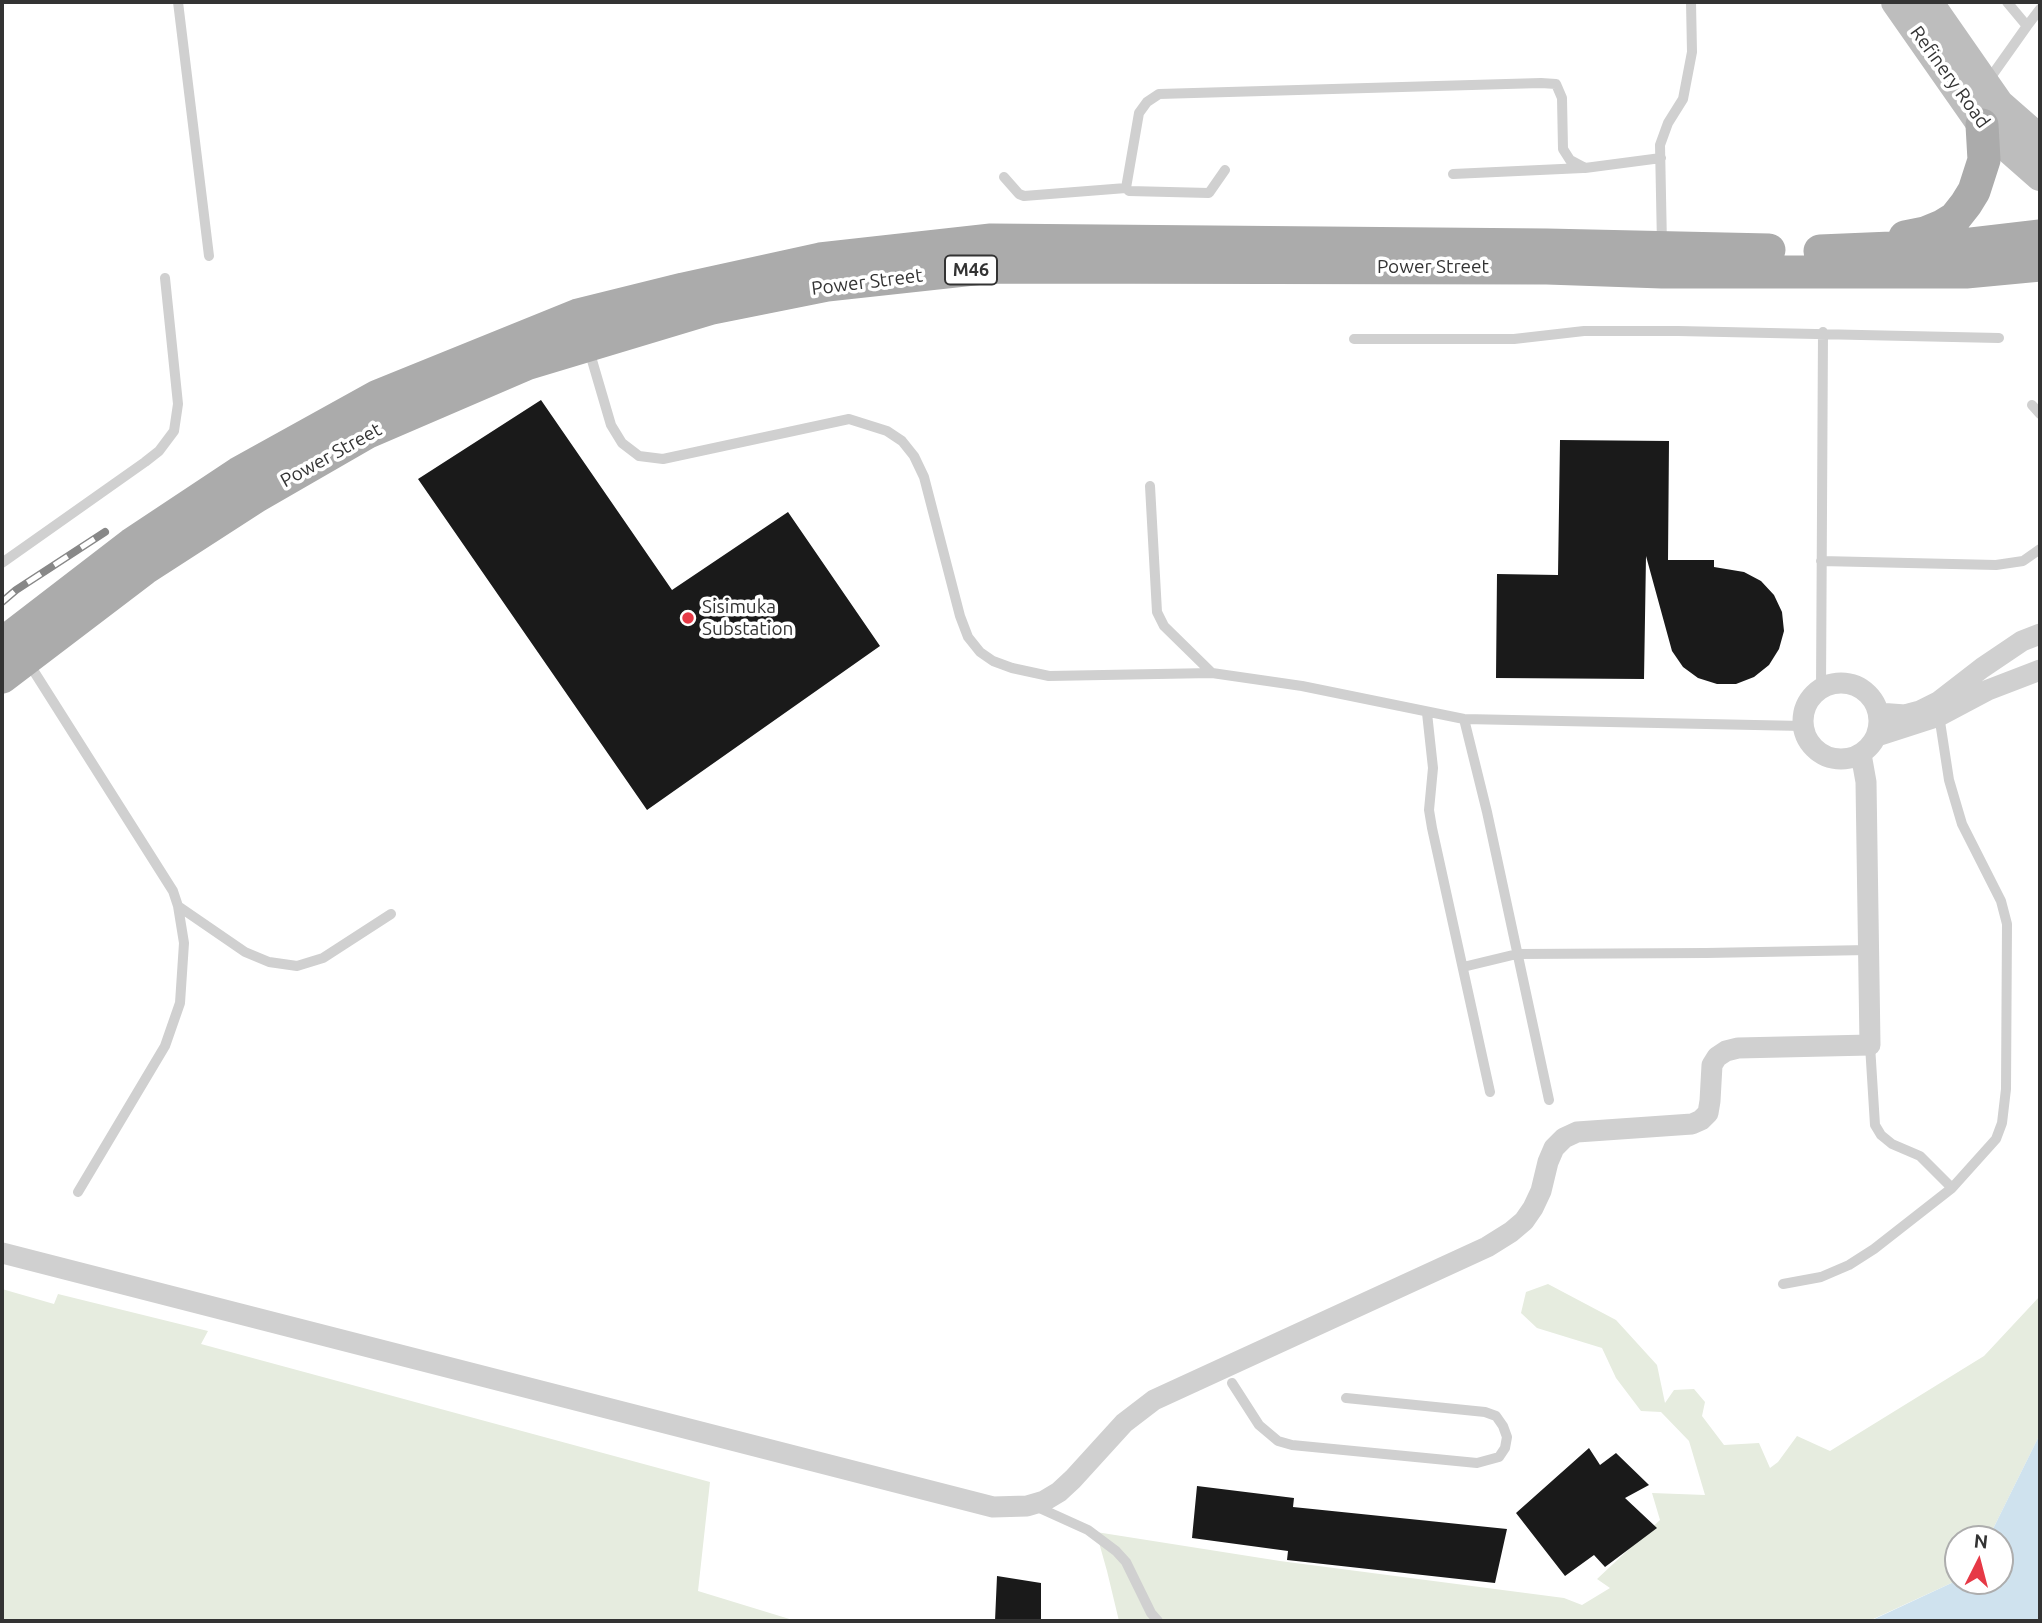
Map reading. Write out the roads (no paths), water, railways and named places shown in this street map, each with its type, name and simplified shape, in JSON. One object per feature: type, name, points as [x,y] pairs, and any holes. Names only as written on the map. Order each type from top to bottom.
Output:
[{"type":"main road","name":"Refinery Road","points":[[1896,2],[1982,125],[2040,176]]},
{"type":"main road","name":"Refinery Road","points":[[1928,2],[1999,104],[2040,140]]},
{"type":"main road","points":[[1816,251],[1925,233],[1955,218],[1974,191],[1980,175],[1984,160],[1982,125]]},
{"type":"main road","name":"Power Street","points":[[1662,260],[1963,245],[2040,236]]},
{"type":"main road","name":"Power Street","points":[[10,654],[138,556],[239,473],[379,396],[583,330],[683,289],[823,272],[991,240],[1309,254],[1662,260],[1966,272],[2035,268]]},
{"type":"street","points":[[1878,713],[1905,715],[1939,709],[1982,668],[2022,641],[2040,635]]},
{"type":"street","points":[[1877,736],[2040,670]]},
{"type":"street","points":[[1844,683],[1856,686],[1874,701],[1878,713],[1877,736],[1861,754],[1850,759],[1825,756],[1814,748],[1807,738],[1803,726],[1807,705],[1821,689],[1844,683]]},
{"type":"street","points":[[2,1253],[993,1507],[1033,1505],[1059,1492],[1124,1423],[1154,1400],[1487,1247],[1511,1233],[1534,1208],[1548,1162],[1564,1138],[1577,1132],[1692,1124],[1702,1120],[1708,1113],[1712,1065],[1717,1057],[1738,1048],[1870,1045],[1866,782],[1861,754]]},
{"type":"lane","points":[[178,2],[209,256]]},
{"type":"lane","points":[[1662,260],[1660,145],[1668,123],[1683,99],[1692,52],[1691,2]]},
{"type":"lane","points":[[2007,2],[2027,26]]},
{"type":"lane","points":[[1986,84],[2040,9]]},
{"type":"lane","points":[[1126,188],[1139,113],[1147,102],[1159,94],[1556,84],[1562,98],[1563,149],[1570,160],[1584,168]]},
{"type":"lane","points":[[1453,174],[1584,168],[1661,158]]},
{"type":"lane","points":[[1004,177],[1018,194],[1024,196],[1126,188],[1129,191],[1209,193],[1225,170]]},
{"type":"lane","points":[[2,563],[145,462],[159,451],[174,431],[178,404],[165,278]]},
{"type":"lane","points":[[583,330],[611,425],[622,443],[639,456],[663,459],[849,419],[887,431],[902,441],[914,456],[924,477],[960,616],[968,637],[980,652],[993,661],[1032,674],[1212,673],[1302,686],[1464,719],[1803,726]]},
{"type":"lane","points":[[1354,339],[1514,338],[1584,331],[1822,332],[1999,338]]},
{"type":"lane","points":[[1821,689],[1822,332]]},
{"type":"lane","points":[[2032,405],[2040,414]]},
{"type":"lane","points":[[1150,486],[1157,612],[1164,626],[1212,673]]},
{"type":"lane","points":[[1821,561],[1996,565],[2023,561],[2040,550]]},
{"type":"lane","points":[[10,654],[159,865],[178,906],[184,943],[180,1003],[165,1046],[78,1192]]},
{"type":"lane","points":[[1783,1284],[1821,1276],[1849,1265],[1874,1249],[1952,1188],[1996,1139],[2001,1123],[2006,1089],[2007,924],[2001,901],[1962,824],[1949,780],[1939,709]]},
{"type":"lane","points":[[1427,713],[1433,768],[1429,810],[1490,1092]]},
{"type":"lane","points":[[1464,719],[1487,812],[1549,1100]]},
{"type":"lane","points":[[178,906],[245,953],[269,962],[297,966],[323,958],[391,914]]},
{"type":"lane","points":[[1463,967],[1517,954],[1868,950]]},
{"type":"lane","points":[[1870,1045],[1875,1125],[1881,1135],[1892,1144],[1920,1156],[1952,1188]]},
{"type":"lane","points":[[1232,1383],[1259,1425],[1278,1441],[1292,1445],[1477,1463],[1499,1457],[1505,1448],[1507,1437],[1503,1426],[1496,1416],[1485,1412],[1346,1398]]},
{"type":"lane","points":[[1033,1505],[1088,1530],[1116,1551],[1126,1562],[1151,1614],[1158,1621]]},
{"type":"water","points":[[2040,1434],[2040,1621],[1870,1621],[1944,1587],[1944,1595],[2014,1595],[2014,1525],[1995,1525]]},
{"type":"railway","points":[[2,602],[105,532]]},
{"type":"place","name":"Sisimuka Substation","points":[[688,618]]}]
